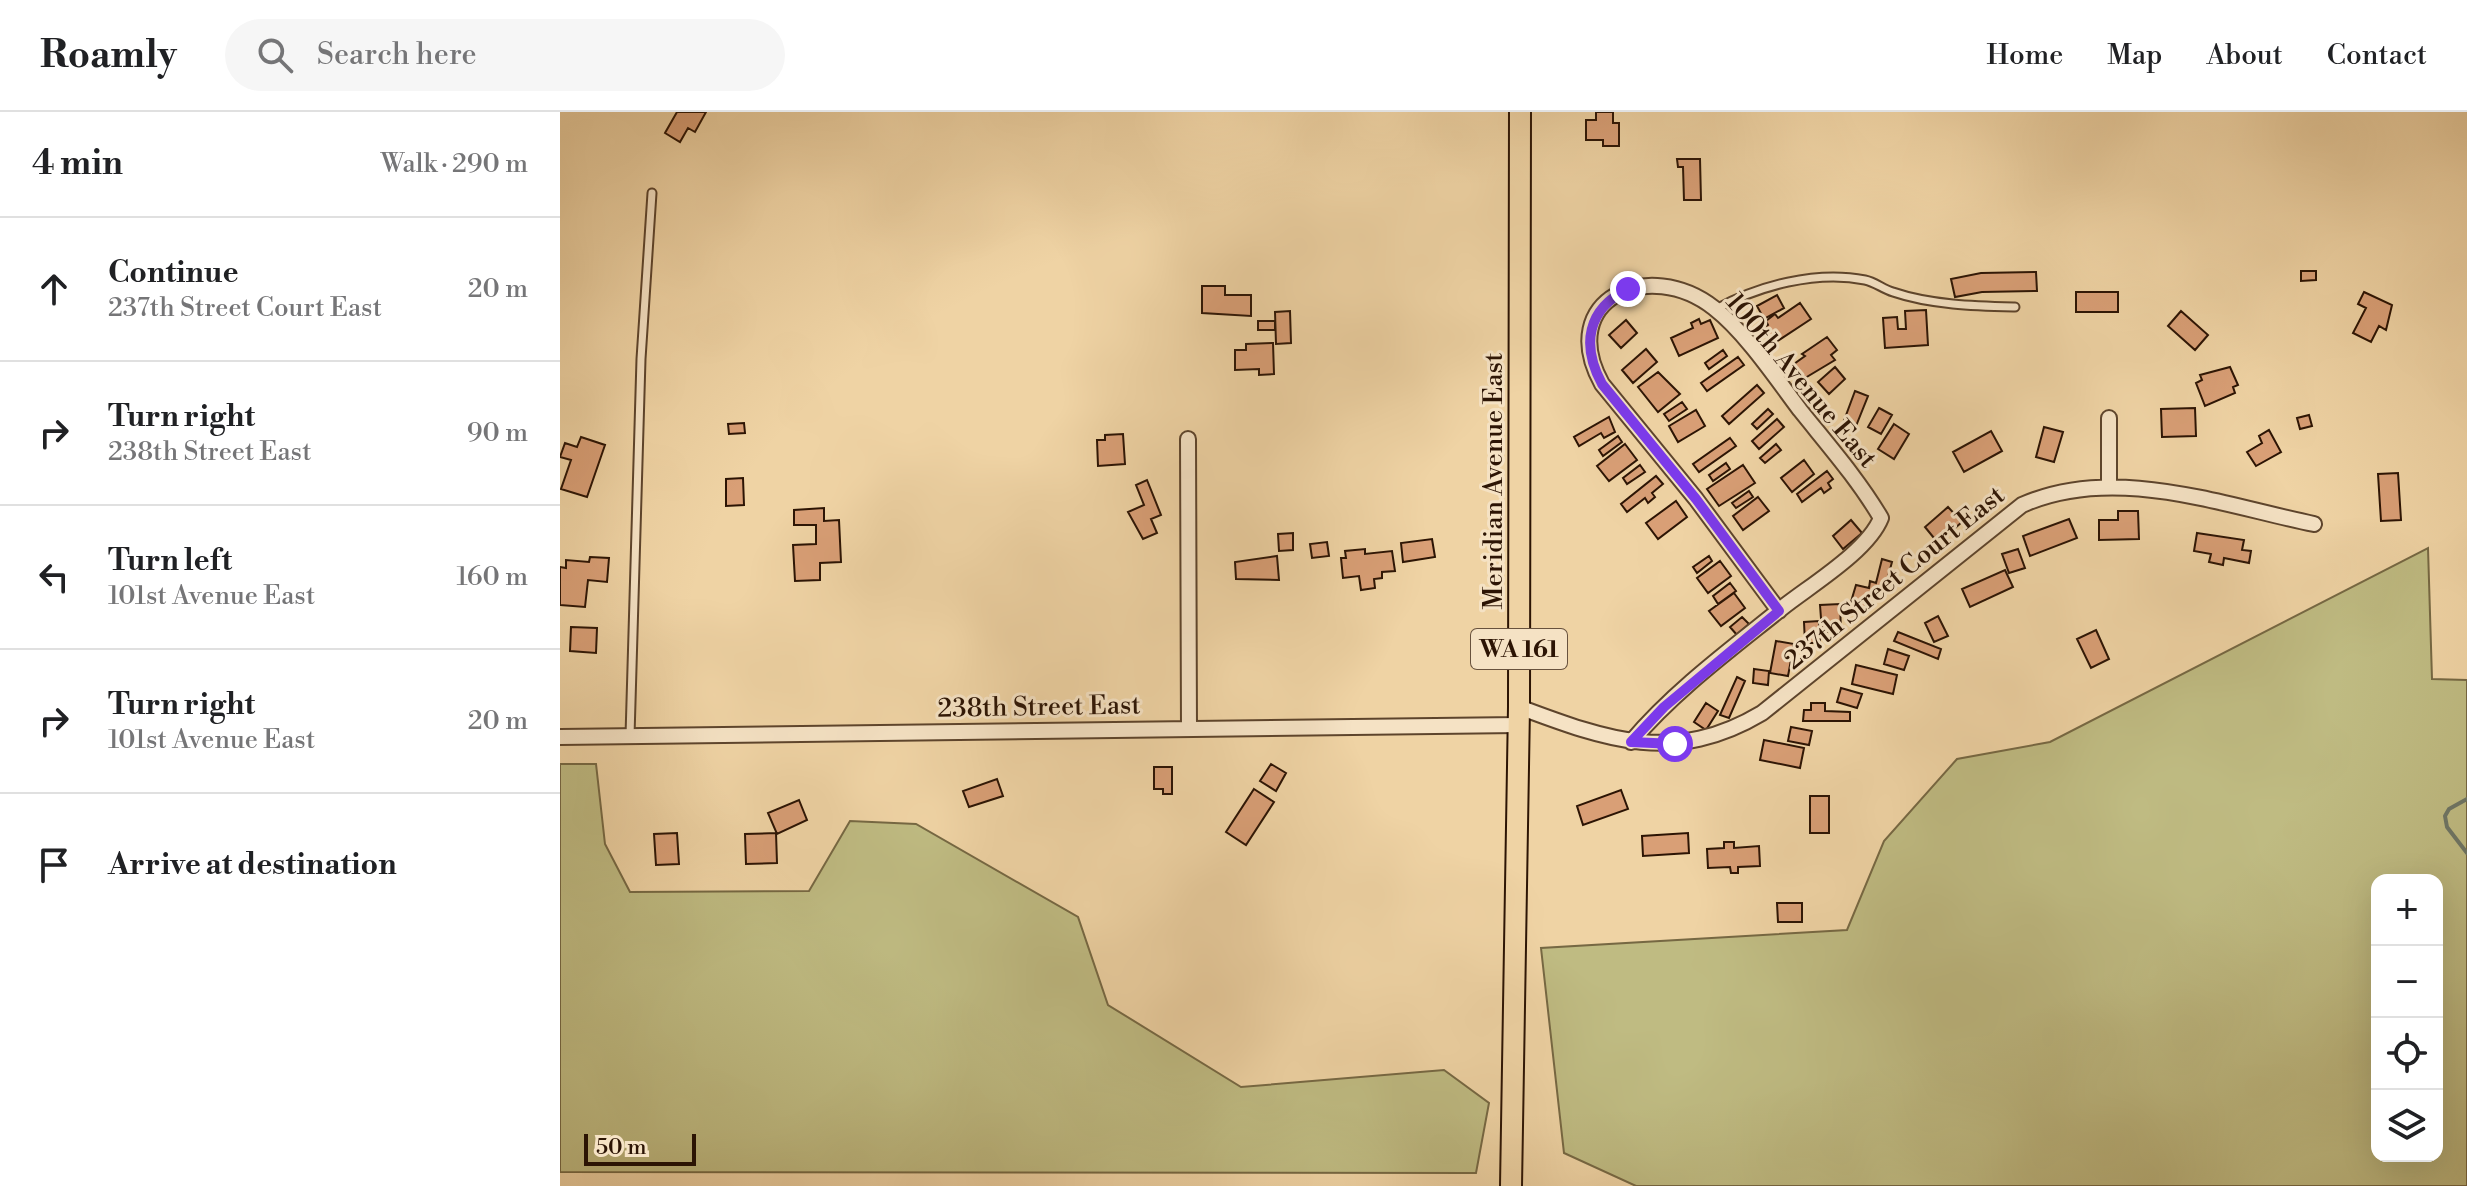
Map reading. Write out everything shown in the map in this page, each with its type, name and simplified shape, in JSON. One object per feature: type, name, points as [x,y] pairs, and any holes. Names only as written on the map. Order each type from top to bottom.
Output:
[{"type":"main road","name":"Meridian Avenue East","points":[[1511,1186],[1518,716],[1520,112]]},
{"type":"street","name":"100th Avenue East","points":[[1669,285],[1684,289],[1716,309],[1768,368],[1869,497],[1881,518],[1877,527],[1849,556],[1779,611],[1686,487],[1602,384],[1592,365],[1590,336],[1594,316],[1608,300],[1628,289],[1669,285]]},
{"type":"street","points":[[2109,418],[2109,486]]},
{"type":"street","points":[[1188,439],[1189,728]]},
{"type":"street","name":"237th Street Court East","points":[[1518,716],[1631,742],[1692,742],[1740,727],[1762,713],[2022,505],[2057,492],[2109,486],[2142,489],[2314,524]]},
{"type":"street","points":[[1631,742],[1664,707],[1779,611]]},
{"type":"street","name":"238th Street East","points":[[560,737],[1189,728],[1518,716]]},
{"type":"lane","points":[[630,736],[641,359],[652,193]]},
{"type":"lane","points":[[1716,309],[1741,295],[1783,283],[1843,278],[1867,280],[1892,292],[1915,297],[2015,307]]},
{"type":"shaded area","points":[[2428,548],[2432,679],[2467,680],[2467,1186],[1636,1186],[1564,1153],[1541,948],[1847,930],[1884,841],[1957,759],[2050,742]]},
{"type":"shaded area","points":[[560,764],[596,764],[605,844],[630,892],[809,891],[850,821],[916,824],[1078,917],[1108,1005],[1241,1087],[1444,1070],[1489,1103],[1476,1173],[560,1172]]},
{"type":"building","points":[[677,112],[706,112],[695,132],[688,128],[680,142],[665,133]]},
{"type":"building","points":[[1596,112],[1613,112],[1613,123],[1619,123],[1619,146],[1603,146],[1603,140],[1586,140],[1586,120],[1596,120]]},
{"type":"building","points":[[1677,159],[1700,159],[1701,200],[1684,200],[1683,167],[1678,167]]},
{"type":"building","points":[[2301,271],[2316,271],[2316,280],[2301,281]]},
{"type":"building","points":[[2036,272],[2037,291],[1982,292],[1955,297],[1951,279],[1981,273]]},
{"type":"building","points":[[1202,286],[1225,286],[1225,295],[1251,295],[1251,316],[1202,313]]},
{"type":"building","points":[[2076,292],[2118,292],[2118,312],[2076,312]]},
{"type":"building","points":[[2364,292],[2392,305],[2386,330],[2379,326],[2371,342],[2353,333],[2366,308],[2358,304]]},
{"type":"building","points":[[1777,295],[1784,308],[1764,319],[1757,306]]},
{"type":"building","points":[[1800,303],[1811,319],[1773,344],[1762,329],[1768,325],[1766,321],[1775,314],[1778,318]]},
{"type":"building","points":[[1926,310],[1928,345],[1885,348],[1883,318],[1897,317],[1898,329],[1906,329],[1905,311]]},
{"type":"building","points":[[1290,311],[1291,343],[1276,344],[1275,312]]},
{"type":"building","points":[[2181,311],[2208,335],[2195,350],[2168,326]]},
{"type":"building","points":[[1699,319],[1701,324],[1710,320],[1718,338],[1679,356],[1671,338],[1693,328],[1691,323]]},
{"type":"building","points":[[1626,320],[1637,333],[1621,348],[1609,335]]},
{"type":"building","points":[[1258,321],[1275,321],[1275,330],[1258,330]]},
{"type":"building","points":[[1827,337],[1837,350],[1831,355],[1835,360],[1805,378],[1794,364],[1805,356],[1802,354]]},
{"type":"building","points":[[1273,343],[1274,374],[1259,375],[1259,369],[1235,370],[1235,350],[1246,350],[1246,344]]},
{"type":"building","points":[[1646,349],[1657,362],[1633,383],[1622,370]]},
{"type":"building","points":[[1723,350],[1727,356],[1709,369],[1705,363]]},
{"type":"building","points":[[1738,357],[1744,365],[1707,391],[1701,383]]},
{"type":"building","points":[[1835,367],[1845,379],[1829,394],[1818,382]]},
{"type":"building","points":[[2230,367],[2238,385],[2233,387],[2235,393],[2205,406],[2196,383],[2202,380],[2200,375]]},
{"type":"building","points":[[1658,372],[1680,394],[1658,412],[1638,387]]},
{"type":"building","points":[[1757,385],[1764,393],[1729,424],[1722,416]]},
{"type":"building","points":[[1855,391],[1868,396],[1854,431],[1842,426]]},
{"type":"building","points":[[1682,402],[1687,409],[1669,421],[1664,414]]},
{"type":"building","points":[[1879,408],[1892,415],[1881,434],[1868,427]]},
{"type":"building","points":[[2195,408],[2196,436],[2162,437],[2161,409]]},
{"type":"building","points":[[1768,409],[1773,414],[1757,429],[1752,424]]},
{"type":"building","points":[[1696,410],[1705,426],[1678,442],[1669,426]]},
{"type":"building","points":[[2309,415],[2312,426],[2300,429],[2297,418]]},
{"type":"building","points":[[1609,417],[1615,432],[1604,438],[1601,433],[1579,446],[1574,437]]},
{"type":"building","points":[[1777,419],[1784,427],[1759,449],[1752,441]]},
{"type":"building","points":[[744,423],[745,433],[729,434],[728,424]]},
{"type":"building","points":[[1894,424],[1909,434],[1894,459],[1878,449]]},
{"type":"building","points":[[2044,427],[2063,432],[2054,462],[2036,457]]},
{"type":"building","points":[[2269,430],[2281,452],[2256,466],[2247,452],[2262,443],[2259,436]]},
{"type":"building","points":[[1991,431],[2002,451],[1964,472],[1953,452]]},
{"type":"building","points":[[1123,434],[1125,464],[1098,466],[1097,440],[1105,440],[1105,435]]},
{"type":"building","points":[[1618,436],[1622,442],[1603,456],[1599,450]]},
{"type":"building","points":[[581,437],[605,445],[587,497],[561,489],[571,460],[560,457],[565,443],[577,447]]},
{"type":"building","points":[[1730,438],[1736,446],[1699,472],[1693,464]]},
{"type":"building","points":[[1625,444],[1637,460],[1609,481],[1597,466]]},
{"type":"building","points":[[1776,444],[1781,450],[1765,463],[1760,458]]},
{"type":"building","points":[[1804,460],[1814,474],[1792,492],[1781,478]]},
{"type":"building","points":[[1726,463],[1730,469],[1713,481],[1709,475]]},
{"type":"building","points":[[1640,465],[1645,472],[1627,484],[1623,478]]},
{"type":"building","points":[[1743,465],[1755,483],[1719,506],[1707,489]]},
{"type":"building","points":[[1827,471],[1833,479],[1828,483],[1831,488],[1824,493],[1821,488],[1802,502],[1797,494]]},
{"type":"building","points":[[2398,473],[2401,520],[2381,521],[2378,474]]},
{"type":"building","points":[[1656,476],[1663,484],[1652,493],[1655,497],[1648,503],[1645,498],[1627,512],[1621,504]]},
{"type":"building","points":[[743,478],[744,505],[726,506],[726,479]]},
{"type":"building","points":[[1147,480],[1161,515],[1151,519],[1157,533],[1143,539],[1128,512],[1144,505],[1136,485]]},
{"type":"building","points":[[1749,491],[1753,497],[1736,508],[1732,503]]},
{"type":"building","points":[[1758,497],[1769,511],[1743,530],[1733,516]]},
{"type":"building","points":[[1676,501],[1687,517],[1658,539],[1646,523]]},
{"type":"building","points":[[1948,507],[1962,522],[1938,543],[1925,527]]},
{"type":"building","points":[[824,508],[824,521],[839,520],[841,562],[820,563],[820,580],[795,581],[793,545],[816,544],[816,525],[794,525],[794,510]]},
{"type":"building","points":[[2118,511],[2138,511],[2139,539],[2099,540],[2099,520],[2118,520]]},
{"type":"building","points":[[2069,519],[2077,538],[2030,556],[2023,536]]},
{"type":"building","points":[[1851,520],[1862,533],[1843,549],[1833,536]]},
{"type":"building","points":[[1293,533],[1293,550],[1279,551],[1278,534]]},
{"type":"building","points":[[2197,533],[2244,540],[2242,550],[2251,551],[2249,563],[2224,558],[2223,565],[2209,562],[2211,554],[2194,551]]},
{"type":"building","points":[[1432,539],[1435,557],[1403,562],[1401,543]]},
{"type":"building","points":[[1327,542],[1329,556],[1312,558],[1310,544]]},
{"type":"building","points":[[1365,549],[1365,554],[1392,551],[1395,571],[1382,572],[1382,578],[1374,579],[1375,588],[1361,590],[1359,576],[1343,578],[1341,558],[1346,558],[1345,551]]},
{"type":"building","points":[[2018,549],[2025,568],[2009,573],[2002,554]]},
{"type":"building","points":[[1277,556],[1279,580],[1236,579],[1235,562]]},
{"type":"building","points":[[1709,556],[1712,561],[1697,573],[1693,567]]},
{"type":"building","points":[[590,557],[609,558],[607,582],[588,580],[585,607],[560,605],[560,567],[566,568],[566,560],[589,562]]},
{"type":"building","points":[[1882,559],[1892,562],[1882,599],[1868,595],[1865,609],[1850,605],[1856,585],[1869,588],[1870,581],[1876,583]]},
{"type":"building","points":[[1720,561],[1731,576],[1708,593],[1697,578]]},
{"type":"building","points":[[2005,570],[2013,587],[1970,607],[1962,589]]},
{"type":"building","points":[[1730,583],[1736,591],[1718,604],[1713,596]]},
{"type":"building","points":[[1734,593],[1745,608],[1721,626],[1709,611]]},
{"type":"building","points":[[1840,604],[1841,631],[1822,632],[1820,605]]},
{"type":"building","points":[[1938,616],[1948,636],[1934,642],[1925,623]]},
{"type":"building","points":[[1742,617],[1749,624],[1737,635],[1730,627]]},
{"type":"building","points":[[1819,621],[1820,643],[1805,643],[1804,622]]},
{"type":"building","points":[[571,627],[597,628],[596,653],[570,651]]},
{"type":"building","points":[[2096,630],[2109,659],[2091,668],[2077,639]]},
{"type":"building","points":[[1898,632],[1941,649],[1938,659],[1894,641]]},
{"type":"building","points":[[1776,641],[1794,644],[1788,676],[1770,673]]},
{"type":"building","points":[[1888,649],[1909,656],[1904,670],[1884,664]]},
{"type":"building","points":[[1856,665],[1897,675],[1893,694],[1852,684]]},
{"type":"building","points":[[1754,669],[1769,671],[1768,685],[1753,683]]},
{"type":"building","points":[[1737,677],[1745,681],[1729,718],[1720,715]]},
{"type":"building","points":[[1841,688],[1862,694],[1857,708],[1837,702]]},
{"type":"building","points":[[1706,703],[1718,711],[1706,730],[1694,722]]},
{"type":"building","points":[[1811,703],[1825,703],[1825,711],[1850,712],[1850,721],[1803,721],[1804,710],[1811,710]]},
{"type":"building","points":[[1791,727],[1812,731],[1809,745],[1788,741]]},
{"type":"building","points":[[1764,740],[1804,748],[1800,768],[1760,760]]},
{"type":"building","points":[[1271,764],[1286,773],[1276,791],[1260,781]]},
{"type":"building","points":[[1154,767],[1172,767],[1172,794],[1163,794],[1163,789],[1154,789]]},
{"type":"building","points":[[997,779],[1003,796],[969,807],[963,791]]},
{"type":"building","points":[[1254,789],[1274,802],[1246,845],[1226,832]]},
{"type":"building","points":[[1621,790],[1628,809],[1583,825],[1577,806]]},
{"type":"building","points":[[1810,796],[1829,796],[1829,833],[1810,833]]},
{"type":"building","points":[[799,800],[807,820],[777,834],[768,813]]},
{"type":"building","points":[[677,833],[679,864],[656,865],[654,834]]},
{"type":"building","points":[[776,833],[777,863],[746,864],[745,834]]},
{"type":"building","points":[[1688,833],[1689,853],[1643,856],[1642,836]]},
{"type":"building","points":[[1724,842],[1734,842],[1734,848],[1759,846],[1760,866],[1738,867],[1738,873],[1731,873],[1730,867],[1708,868],[1707,849],[1724,848]]},
{"type":"building","points":[[1777,903],[1802,903],[1802,922],[1778,922]]},
{"type":"waterway","points":[[2467,799],[2449,809],[2445,816],[2447,827],[2467,853]]},
{"type":"route","points":[[1628,289],[1608,300],[1594,316],[1590,325],[1589,347],[1592,365],[1602,384],[1696,499],[1779,611],[1664,707],[1631,742],[1675,744]]}]
